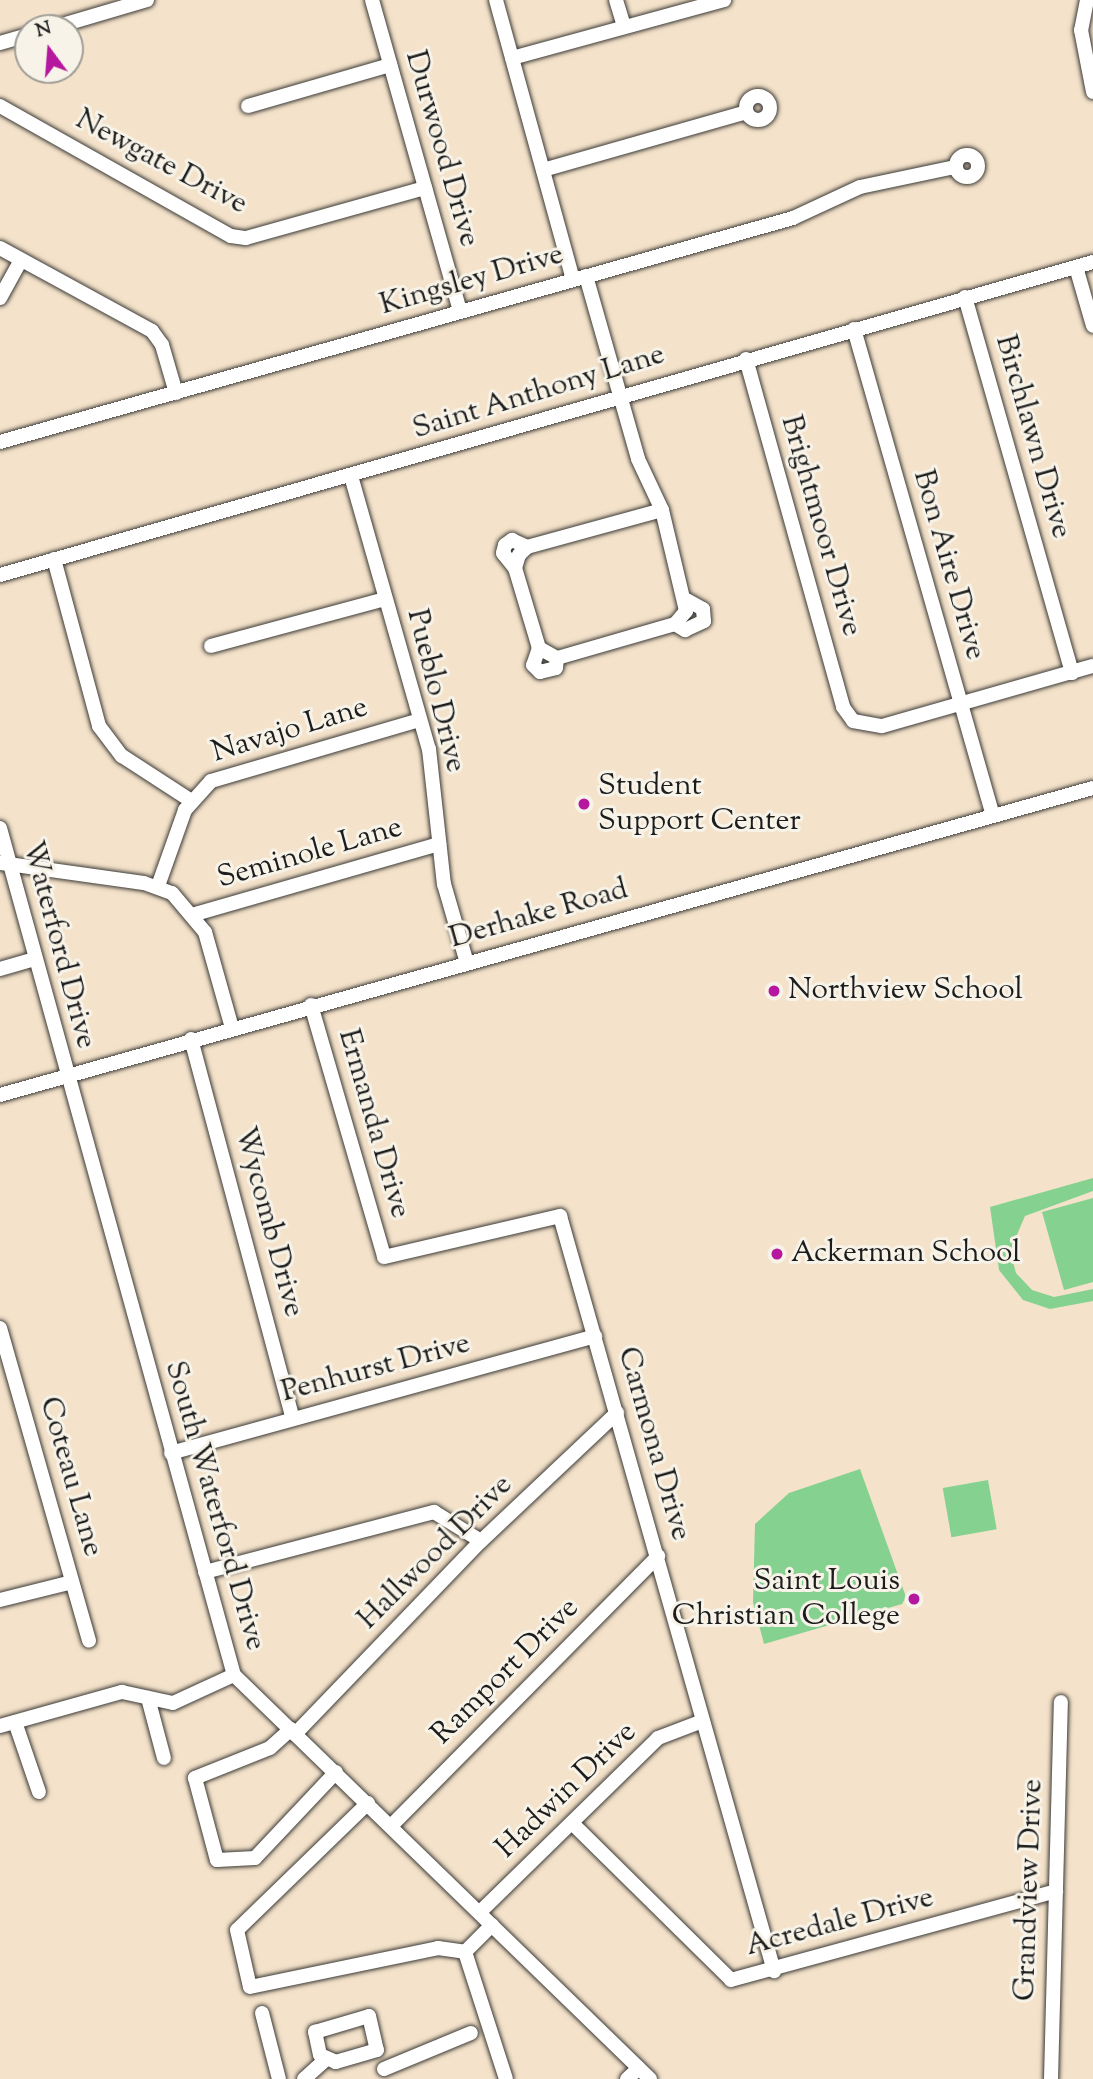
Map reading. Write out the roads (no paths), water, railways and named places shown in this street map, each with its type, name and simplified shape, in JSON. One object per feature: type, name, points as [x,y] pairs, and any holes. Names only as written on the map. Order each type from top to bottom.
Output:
[{"type":"street","points":[[84,19],[147,0]]},
{"type":"street","name":"Durwood Drive","points":[[372,0],[460,312]]},
{"type":"street","points":[[496,0],[543,170],[662,510],[687,606],[674,624],[557,658],[539,648],[515,568],[527,547],[662,510]]},
{"type":"street","points":[[616,0],[624,27]]},
{"type":"street","points":[[512,58],[724,0]]},
{"type":"street","points":[[1087,0],[1081,30],[1093,92]]},
{"type":"street","points":[[248,106],[390,65]]},
{"type":"street","name":"Newgate Drive","points":[[0,106],[231,236],[246,238],[425,188]]},
{"type":"street","points":[[543,170],[746,112]]},
{"type":"street","name":"Kingsley Drive","points":[[0,442],[793,218],[860,187],[955,167]]},
{"type":"street","points":[[0,248],[152,331],[162,345],[176,393]]},
{"type":"street","points":[[0,298],[21,260]]},
{"type":"street","name":"Saint Anthony Lane","points":[[0,575],[351,476],[746,359],[1093,262]]},
{"type":"street","points":[[1076,267],[1093,326]]},
{"type":"street","name":"Birchlawn Drive","points":[[965,298],[1072,673]]},
{"type":"street","name":"Bon Aire Drive","points":[[854,329],[993,816]]},
{"type":"street","name":"Brightmoor Drive","points":[[746,359],[843,708],[865,727],[960,705]]},
{"type":"street","name":"Pueblo Drive","points":[[351,476],[429,750],[439,844],[467,963]]},
{"type":"street","points":[[54,559],[99,726],[122,755],[190,800]]},
{"type":"street","points":[[211,646],[385,599]]},
{"type":"street","points":[[960,705],[1093,666]]},
{"type":"street","name":"Navajo Lane","points":[[158,886],[190,800],[224,775],[419,720]]},
{"type":"street","name":"Derhake Road","points":[[0,1095],[311,1005],[1093,788]]},
{"type":"street","name":"Waterford Drive","points":[[0,828],[5,863],[35,959],[66,1076]]},
{"type":"street","name":"Seminole Lane","points":[[195,914],[439,844]]},
{"type":"street","points":[[5,863],[158,886],[195,914],[232,1028]]},
{"type":"street","points":[[0,969],[35,959]]},
{"type":"street","name":"Ermanda Drive","points":[[311,1005],[384,1257],[560,1216]]},
{"type":"street","name":"Wycomb Drive","points":[[191,1039],[293,1419]]},
{"type":"street","name":"South Waterford Drive","points":[[66,1076],[234,1675],[650,2079]]},
{"type":"street","name":"Carmona Drive","points":[[560,1216],[658,1556],[700,1722],[774,1971]]},
{"type":"street","name":"Coteau Lane","points":[[0,1328],[5,1361],[89,1641]]},
{"type":"street","name":"Penhurst Drive","points":[[171,1452],[595,1336]]},
{"type":"street","name":"Hallwood Drive","points":[[336,1772],[255,1858],[217,1860],[195,1779],[270,1748],[293,1732],[481,1541],[617,1413]]},
{"type":"street","points":[[205,1572],[434,1513],[481,1541]]},
{"type":"street","name":"Ramport Drive","points":[[391,1826],[658,1556]]},
{"type":"street","points":[[0,1600],[72,1582]]},
{"type":"street","points":[[0,1726],[122,1692],[173,1703],[234,1675]]},
{"type":"street","points":[[148,1698],[164,1758]]},
{"type":"street","name":"Grandview Drive","points":[[1051,2079],[1061,1702]]},
{"type":"street","points":[[15,1722],[39,1792]]},
{"type":"street","name":"Hadwin Drive","points":[[480,1912],[658,1738],[700,1722]]},
{"type":"street","points":[[368,1803],[237,1930],[250,1986],[438,1948],[465,1952]]},
{"type":"street","name":"Acredale Drive","points":[[573,1824],[731,1980],[774,1971],[1056,1891]]},
{"type":"street","points":[[465,1952],[492,1925]]},
{"type":"street","points":[[465,1952],[506,2079]]},
{"type":"street","points":[[262,2013],[279,2079]]},
{"type":"street","points":[[377,2050],[336,2062],[327,2058],[315,2032],[369,2016],[385,2074],[471,2033]]},
{"type":"street","points":[[304,2079],[327,2058]]},
{"type":"street","points":[[627,2079],[639,2068]]},
{"type":"place","name":"Student Support Center","points":[[584,804]]},
{"type":"place","name":"Northview School","points":[[774,991]]},
{"type":"place","name":"Ackerman School","points":[[777,1254]]},
{"type":"place","name":"Saint Louis Christian College","points":[[914,1599]]}]
